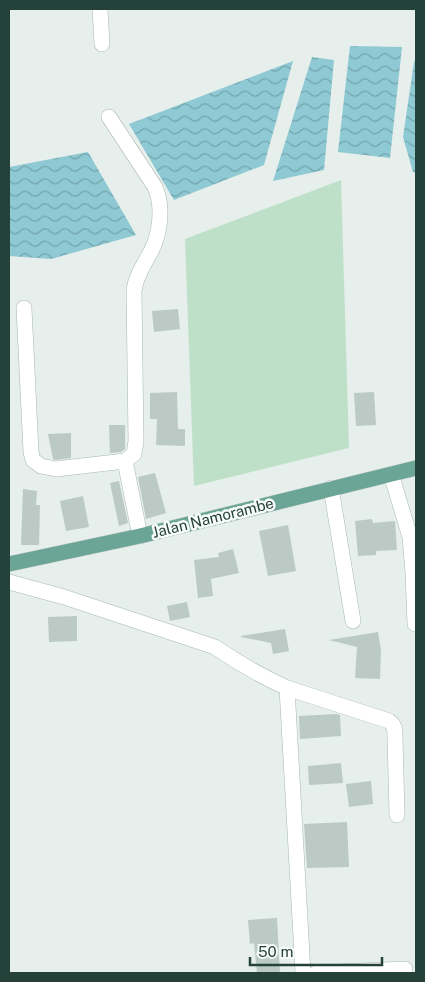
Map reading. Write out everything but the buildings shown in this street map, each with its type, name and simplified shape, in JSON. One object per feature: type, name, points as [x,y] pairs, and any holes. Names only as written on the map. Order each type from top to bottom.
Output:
[{"type":"main road","name":"Jalan Namorambe","points":[[9,564],[140,536],[416,468]]},
{"type":"street","points":[[100,9],[102,44]]},
{"type":"street","points":[[24,308],[31,452],[34,460],[41,466],[56,469],[125,461],[134,454],[136,441],[134,285],[153,247],[159,225],[160,203],[155,188],[109,117]]},
{"type":"street","points":[[125,461],[140,536]]},
{"type":"street","points":[[391,474],[410,537],[415,624]]},
{"type":"street","points":[[331,488],[353,621]]},
{"type":"street","points":[[9,582],[64,597],[215,647],[247,668],[287,688],[389,721],[394,729],[395,737],[397,815]]},
{"type":"street","points":[[287,688],[303,973]]},
{"type":"street","points":[[316,973],[405,969]]},
{"type":"green space","points":[[341,180],[349,448],[194,486],[185,239]]},
{"type":"water","points":[[350,46],[402,47],[390,158],[338,152]]},
{"type":"water","points":[[312,57],[334,60],[324,170],[273,181]]},
{"type":"water","points":[[416,60],[416,173],[413,172],[403,137],[414,62]]},
{"type":"water","points":[[293,61],[264,165],[174,200],[129,124]]},
{"type":"water","points":[[88,152],[136,235],[51,259],[9,256],[9,167]]}]
